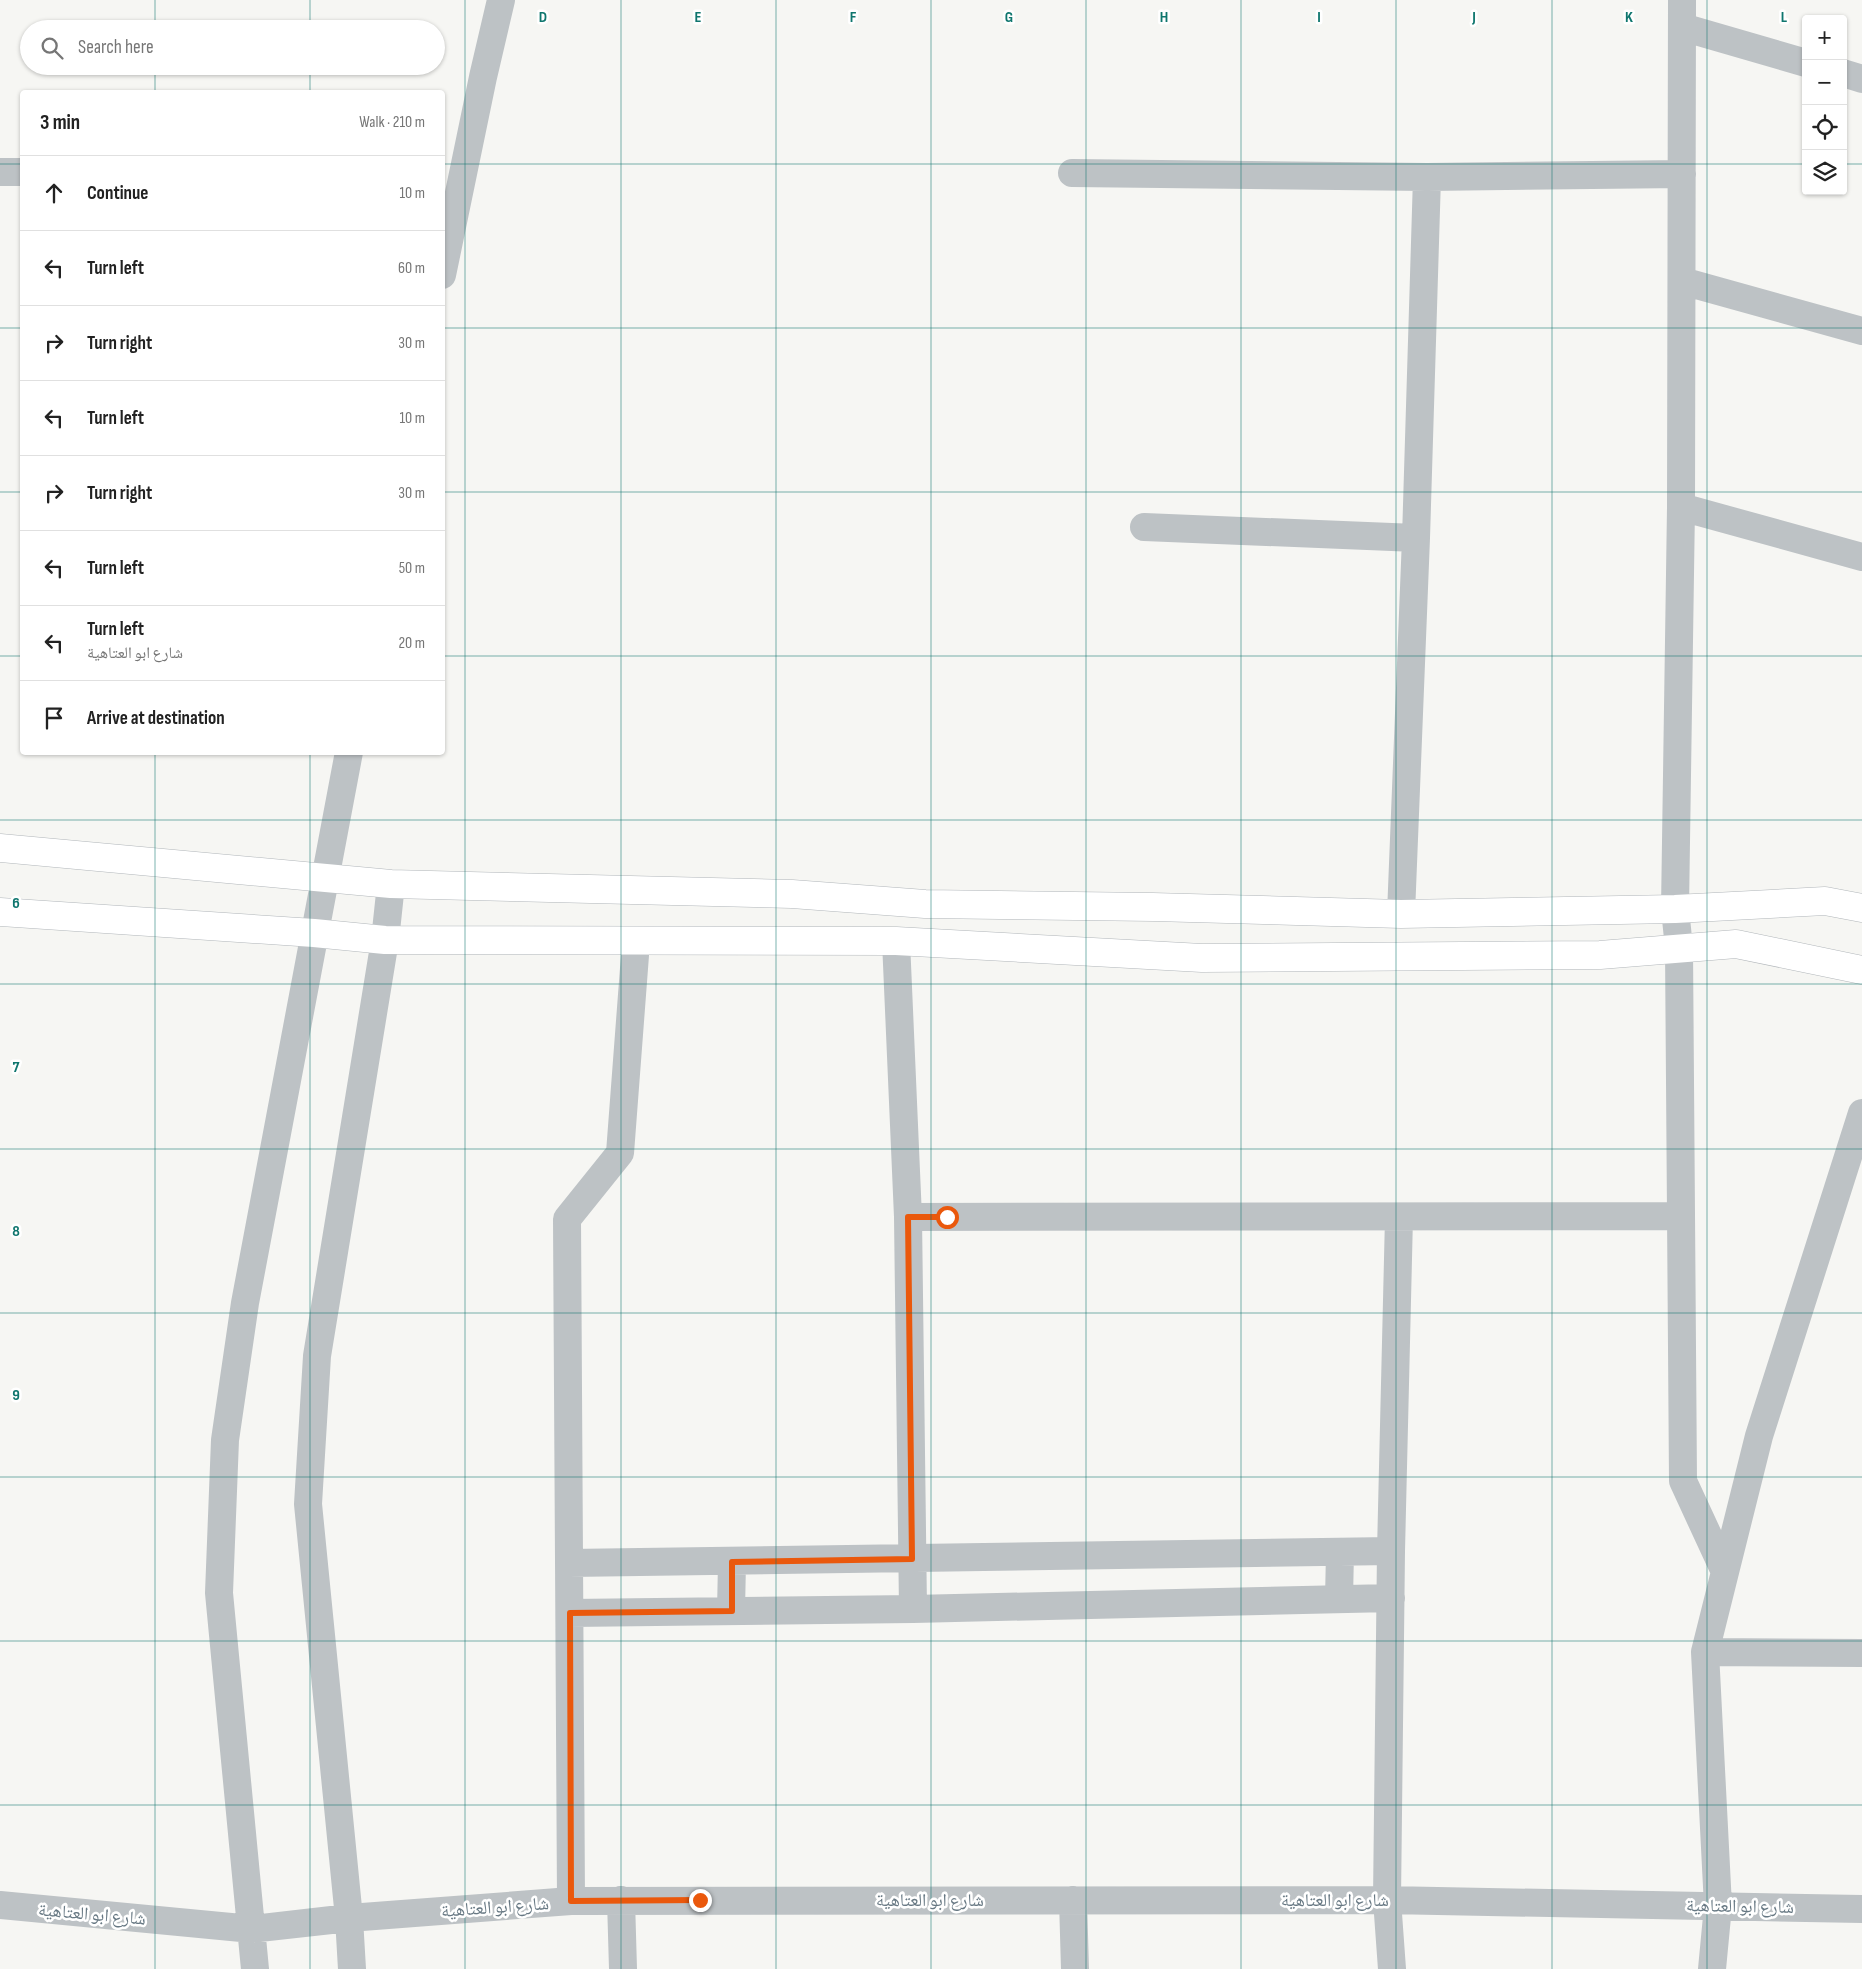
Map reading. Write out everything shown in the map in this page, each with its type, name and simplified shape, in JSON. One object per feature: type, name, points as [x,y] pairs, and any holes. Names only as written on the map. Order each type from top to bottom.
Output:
[{"type":"main road","points":[[0,848],[324,876],[391,884],[792,894],[925,904],[1153,907],[1401,914],[1675,909],[1825,901],[1862,908]]},
{"type":"main road","points":[[0,912],[314,933],[385,940],[636,942],[896,941],[1202,958],[1600,955],[1736,944],[1862,970]]},
{"type":"street","points":[[445,246],[452,180],[501,0]]},
{"type":"street","points":[[1682,0],[1681,507],[1675,909],[1679,948],[1683,1481],[1725,1572]]},
{"type":"street","points":[[1682,27],[1802,62]]},
{"type":"street","points":[[1847,74],[1862,79]]},
{"type":"street","points":[[0,172],[20,172]]},
{"type":"street","points":[[1072,173],[1427,177],[1682,174]]},
{"type":"street","points":[[1401,914],[1416,538],[1427,177]]},
{"type":"street","points":[[1682,281],[1862,331]]},
{"type":"street","points":[[1681,507],[1862,557]]},
{"type":"street","points":[[1144,527],[1416,538]]},
{"type":"street","points":[[255,1969],[219,1593],[225,1440],[245,1303],[324,876],[348,755]]},
{"type":"street","points":[[352,1969],[349,1918],[308,1504],[317,1356],[385,940],[391,884]]},
{"type":"street","points":[[896,941],[908,1217],[913,1609]]},
{"type":"street","points":[[571,1901],[567,1219],[620,1154],[636,942]]},
{"type":"street","points":[[1712,1969],[1718,1906],[1705,1652],[1759,1436],[1862,1113]]},
{"type":"street","points":[[1392,1969],[1387,1900],[1390,1598],[1399,1216]]},
{"type":"street","points":[[908,1217],[1681,1216]]},
{"type":"street","points":[[569,1563],[1391,1551]]},
{"type":"street","points":[[1339,1599],[1340,1552]]},
{"type":"street","points":[[732,1562],[732,1611]]},
{"type":"street","points":[[570,1613],[913,1609],[1390,1598]]},
{"type":"street","points":[[1705,1652],[1862,1654]]},
{"type":"street","points":[[621,1900],[623,1969]]},
{"type":"street","name":"شارع ابو العتاهية","points":[[0,1905],[252,1929],[349,1918],[571,1901],[621,1900],[1387,1900],[1862,1909]]},
{"type":"street","points":[[1073,1900],[1075,1969]]},
{"type":"route","points":[[700,1900],[571,1901],[570,1613],[732,1611],[732,1562],[912,1559],[908,1217],[947,1217]]}]
